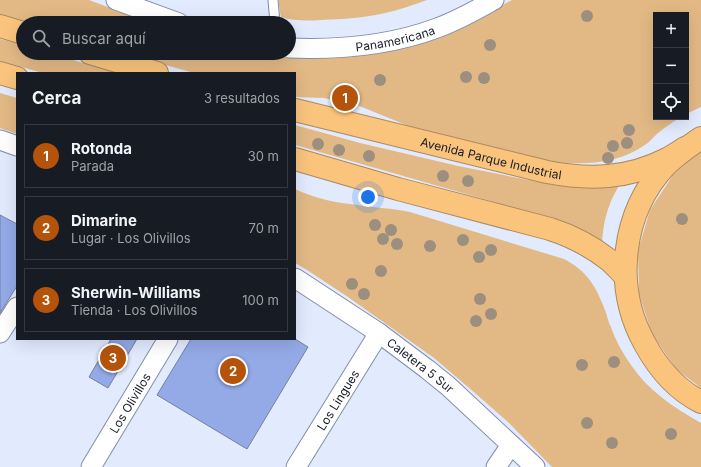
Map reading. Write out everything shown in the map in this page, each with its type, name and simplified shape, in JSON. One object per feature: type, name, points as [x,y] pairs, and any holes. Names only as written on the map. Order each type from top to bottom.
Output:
[{"type":"highway","points":[[0,26],[16,31]]},
{"type":"highway","points":[[113,60],[154,72]]},
{"type":"highway","points":[[0,73],[16,78]]},
{"type":"highway","name":"Avenida Parque Industrial","points":[[296,110],[566,176],[604,177],[624,174],[666,159],[693,143]]},
{"type":"highway","points":[[693,143],[667,165],[659,174],[640,205],[631,228],[627,246],[625,276],[629,305],[638,332],[652,358],[671,380],[693,398],[701,402]]},
{"type":"highway","points":[[296,159],[398,190],[550,229],[591,247],[609,260],[625,276]]},
{"type":"street","points":[[116,0],[160,16]]},
{"type":"street","name":"Panamericana","points":[[296,48],[345,48],[397,40],[437,28],[494,0]]},
{"type":"street","points":[[0,140],[16,146]]},
{"type":"street","name":"Caletera 5 Sur","points":[[296,279],[379,334],[427,369],[448,386],[534,467]]},
{"type":"street","points":[[0,333],[16,309]]},
{"type":"street","name":"Los Lingues","points":[[296,467],[379,334]]},
{"type":"street","name":"Los Olivillos","points":[[91,467],[167,340]]},
{"type":"street","points":[[496,467],[511,445]]},
{"type":"lane","points":[[274,0],[275,16]]},
{"type":"shaded area","points":[[0,0],[89,0],[132,16],[16,16],[16,21],[0,16]]},
{"type":"shaded area","points":[[278,0],[427,0],[385,13],[345,19],[306,21],[296,20],[296,16],[281,16]]},
{"type":"shaded area","points":[[512,0],[701,0],[701,107],[689,113],[689,12],[653,12],[653,120],[676,120],[656,135],[647,144],[633,152],[621,157],[596,162],[570,163],[544,161],[411,127],[357,105],[324,98],[296,97],[296,72],[190,72],[148,60],[296,60],[296,58],[371,54],[494,10]]},
{"type":"shaded area","points":[[0,39],[16,43],[16,60],[73,60],[115,72],[39,72],[0,61]]},
{"type":"shaded area","points":[[0,93],[16,98],[16,134],[0,128]]},
{"type":"shaded area","points":[[296,125],[360,143],[458,166],[559,186],[581,187],[621,182],[607,211],[602,243],[532,215],[494,202],[296,145]]},
{"type":"shaded area","points":[[701,151],[701,388],[676,369],[652,334],[639,294],[638,251],[650,210],[673,175]]},
{"type":"shaded area","points":[[296,189],[333,201],[410,212],[564,259],[585,274],[594,286],[602,301],[617,341],[636,372],[652,390],[701,423],[701,467],[552,467],[509,423],[434,358],[296,264]]},
{"type":"building","points":[[0,215],[16,223],[16,288],[0,313]]},
{"type":"building","points":[[110,340],[136,340],[108,388],[89,377]]},
{"type":"building","points":[[190,340],[296,340],[308,347],[247,449],[157,395]]},
{"type":"place","name":"Rotonda","points":[[345,98]]},
{"type":"place","name":"Sherwin-Williams","points":[[113,358]]},
{"type":"place","name":"Dimarine","points":[[233,371]]}]
